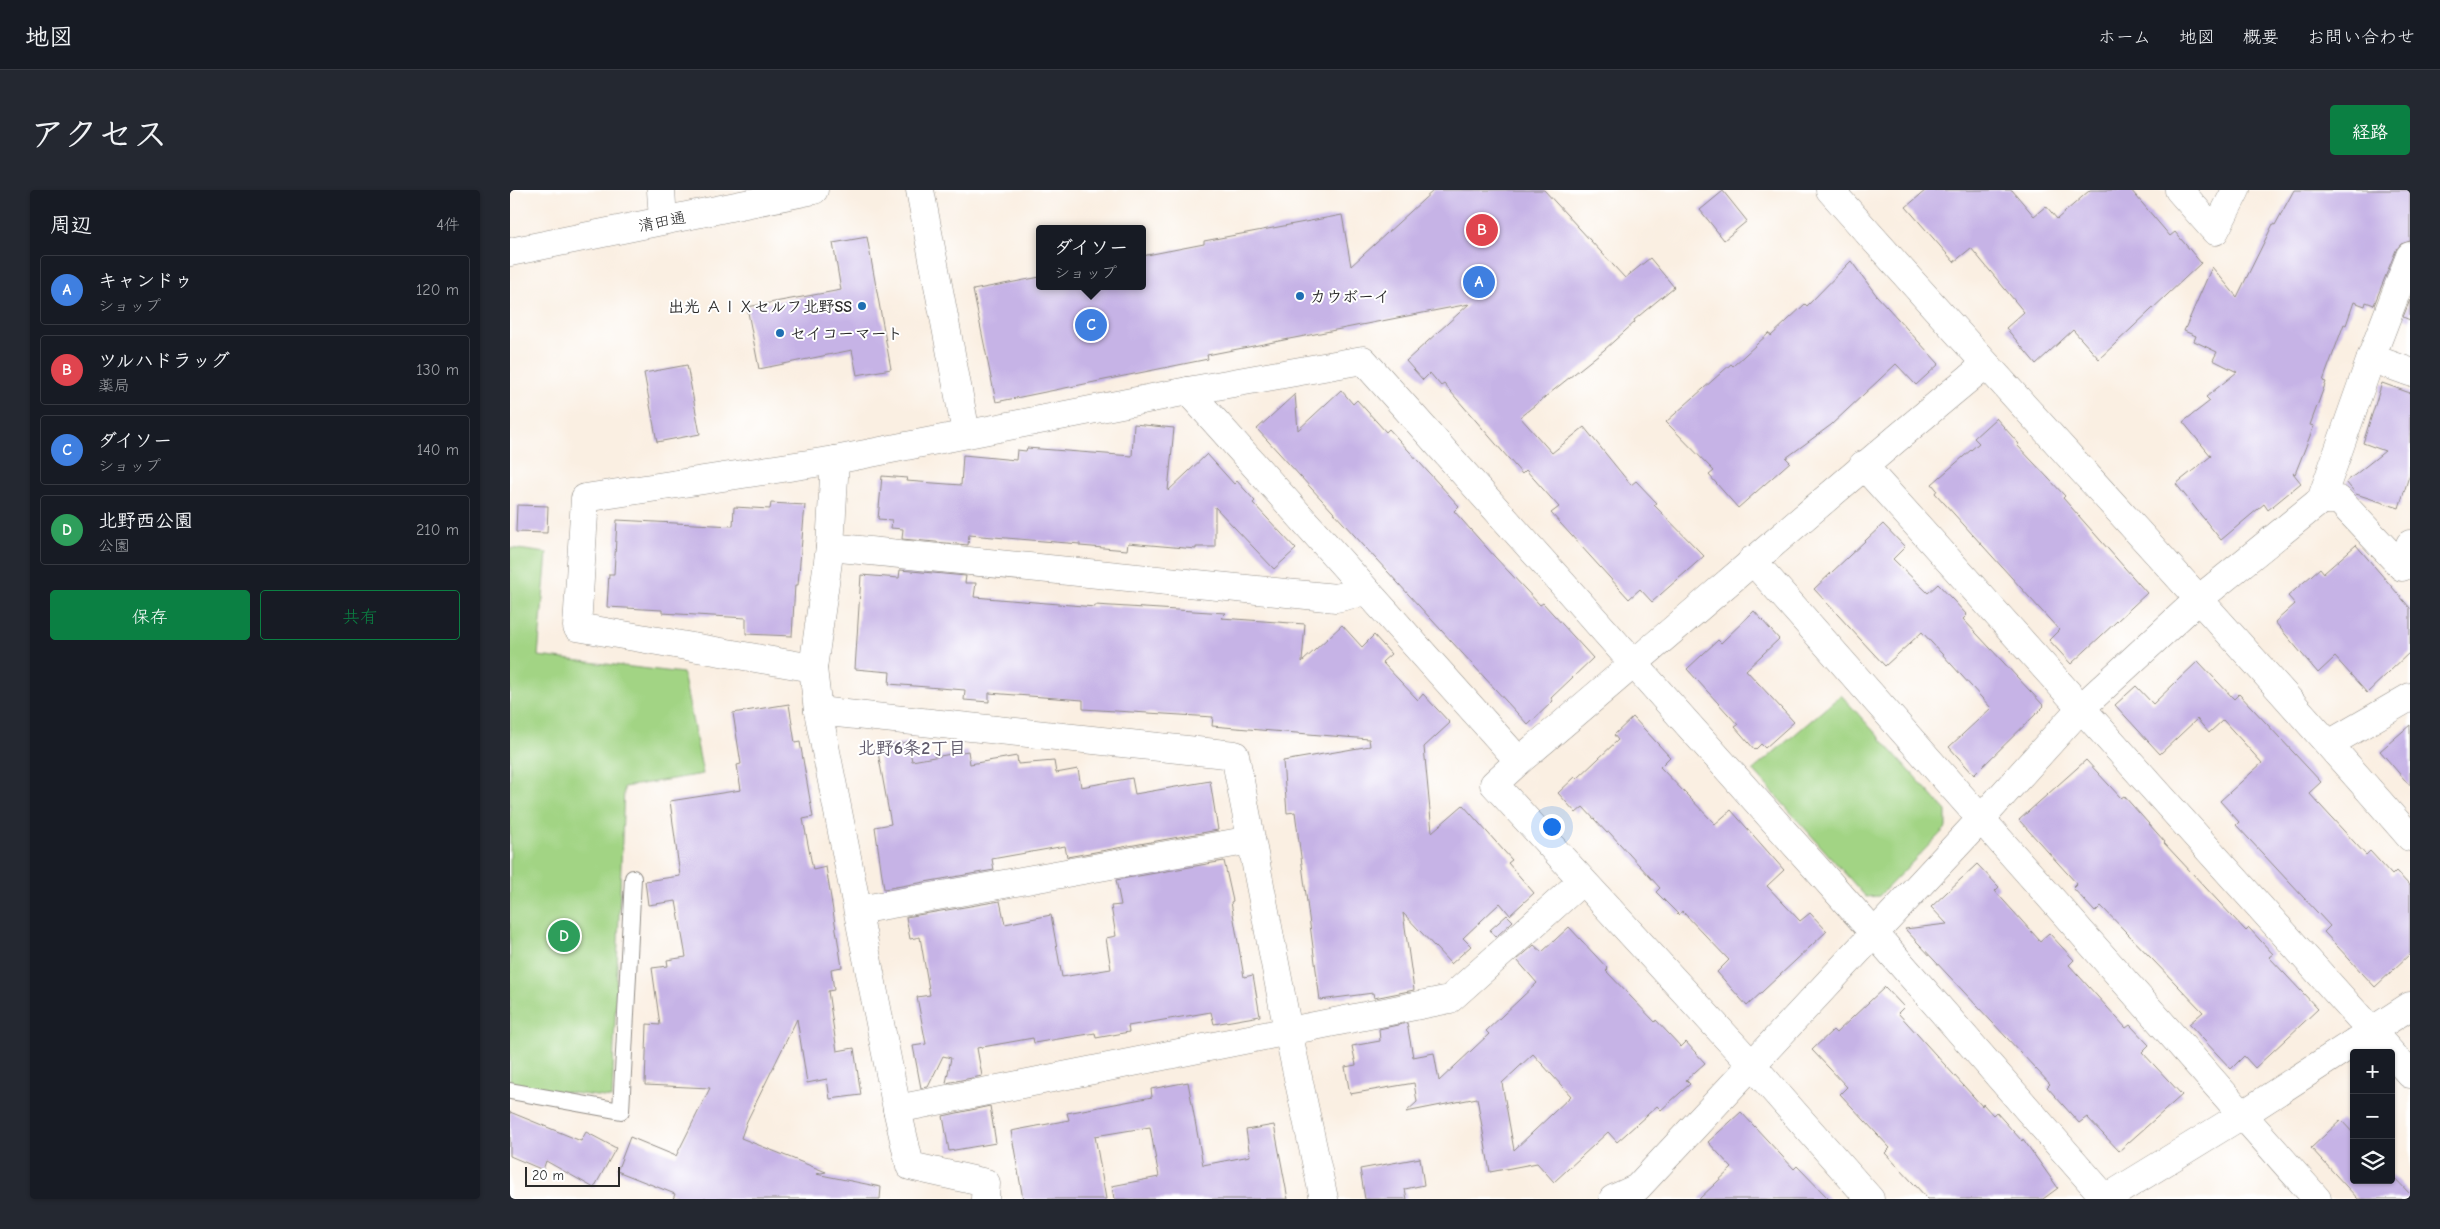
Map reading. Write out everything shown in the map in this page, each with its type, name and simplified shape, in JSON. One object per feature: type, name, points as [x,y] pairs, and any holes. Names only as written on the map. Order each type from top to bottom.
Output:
[{"type":"street","points":[[661,190],[663,220]]},
{"type":"street","name":"清田通","points":[[510,252],[814,190]]},
{"type":"street","points":[[920,190],[966,433]]},
{"type":"street","points":[[1830,190],[1985,365],[2330,744],[2410,837]]},
{"type":"street","points":[[2179,190],[2215,231],[2236,190]]},
{"type":"street","points":[[1632,1195],[1751,1064],[1980,820],[2081,708],[2199,598],[2321,500],[2371,358],[2410,256]]},
{"type":"street","points":[[2371,358],[2410,372]]},
{"type":"street","points":[[813,668],[577,627],[585,498],[835,460],[966,433],[1363,360],[1874,933],[2105,1199],[2242,1115],[2410,1006]]},
{"type":"street","points":[[1870,1199],[1751,1064],[1494,784],[1863,465],[1985,365]]},
{"type":"street","points":[[1188,391],[1519,762]]},
{"type":"street","points":[[835,460],[830,547],[813,668],[818,711],[897,1110],[910,1166],[986,1183],[985,1199]]},
{"type":"street","points":[[1863,465],[2410,1074]]},
{"type":"street","points":[[2321,500],[2339,500],[2402,567],[2410,544]]},
{"type":"street","points":[[830,547],[1336,598],[1366,591]]},
{"type":"street","points":[[1752,560],[2316,1199]]},
{"type":"street","points":[[2330,744],[2410,698]]},
{"type":"street","points":[[818,711],[1235,755],[1288,1031],[1324,1199]]},
{"type":"street","points":[[858,910],[1251,840]]},
{"type":"street","points":[[897,1110],[1450,999],[1582,880]]},
{"type":"lane","points":[[510,1091],[621,1111],[633,878]]},
{"type":"green space","points":[[510,548],[547,553],[538,656],[683,673],[703,774],[624,787],[612,1098],[510,1085]]},
{"type":"green space","points":[[1841,695],[1946,811],[1946,828],[1879,896],[1866,897],[1753,770]]},
{"type":"building","points":[[1434,190],[1544,190],[1625,278],[1650,258],[1674,287],[1634,320],[1635,322],[1604,350],[1520,417],[1552,453],[1584,427],[1631,485],[1636,481],[1657,503],[1654,505],[1704,556],[1652,602],[1640,589],[1629,599],[1551,513],[1559,507],[1526,470],[1522,474],[1444,384],[1441,386],[1430,373],[1423,380],[1406,361],[1469,304],[1207,355],[1208,359],[996,402],[973,290],[1036,278],[1036,290],[1146,290],[1146,255],[1204,244],[1204,241],[1342,215],[1351,266]]},
{"type":"building","points":[[1926,190],[2012,190],[2034,216],[2046,206],[2057,219],[2090,190],[2131,190],[2170,236],[2175,232],[2201,263],[2099,359],[2073,330],[2036,364],[2006,328],[2024,312],[1971,248],[1954,262],[1906,207]]},
{"type":"building","points":[[2294,190],[2410,190],[2410,241],[2401,244],[2396,250],[2374,305],[2366,302],[2365,306],[2354,302],[2346,325],[2344,324],[2323,381],[2326,382],[2310,425],[2314,426],[2295,474],[2293,473],[2301,483],[2268,510],[2264,504],[2221,540],[2176,484],[2211,456],[2183,422],[2210,401],[2206,397],[2237,372],[2213,360],[2217,352],[2194,341],[2196,336],[2184,331],[2212,267],[2237,297],[2273,224],[2275,225]]},
{"type":"building","points":[[1723,191],[1747,221],[1724,240],[1700,210]]},
{"type":"building","points":[[867,237],[891,369],[857,375],[852,350],[759,369],[747,307],[841,290],[833,243]]},
{"type":"building","points":[[1851,261],[1877,296],[1939,364],[1916,385],[1896,364],[1831,425],[1786,458],[1790,462],[1738,508],[1709,475],[1714,471],[1666,422],[1731,364],[1733,366],[1769,333],[1771,336],[1805,304],[1807,306]]},
{"type":"building","points":[[2410,300],[2410,320],[2403,317]]},
{"type":"building","points":[[687,365],[700,434],[657,442],[644,373]]},
{"type":"building","points":[[2382,383],[2410,393],[2410,473],[2399,508],[2356,494],[2346,482],[2385,451],[2363,443]]},
{"type":"building","points":[[1341,390],[1353,404],[1357,400],[1386,432],[1389,429],[1459,506],[1454,511],[1540,605],[1543,603],[1593,658],[1551,698],[1553,701],[1528,725],[1257,429],[1295,394],[1298,430]]},
{"type":"building","points":[[1996,418],[2019,444],[2017,445],[2065,496],[2063,498],[2147,593],[2071,664],[2049,640],[2059,630],[1935,493],[1937,490],[1932,484],[1979,443],[1974,438]]},
{"type":"building","points":[[1134,424],[1174,428],[1168,491],[1207,454],[1234,484],[1237,481],[1255,501],[1253,503],[1296,549],[1274,569],[1215,507],[1215,547],[1196,547],[1196,549],[1128,543],[1127,550],[1080,546],[1080,544],[969,535],[968,545],[902,539],[903,529],[891,528],[892,520],[878,519],[882,476],[907,478],[906,481],[961,485],[963,455],[1016,460],[1017,450],[1026,451],[1027,448],[1132,456]]},
{"type":"building","points":[[771,503],[805,505],[798,585],[795,585],[792,636],[746,634],[746,618],[662,613],[662,610],[607,607],[609,574],[614,574],[617,520],[733,526],[734,507],[770,509]]},
{"type":"building","points":[[517,505],[548,506],[547,533],[516,532]]},
{"type":"building","points":[[1883,524],[1905,547],[1893,559],[1928,593],[1938,584],[1967,615],[1963,619],[2044,706],[1974,775],[1949,747],[1991,708],[1922,632],[1885,666],[1814,589]]},
{"type":"building","points":[[2356,545],[2410,608],[2410,652],[2367,693],[2335,657],[2318,673],[2275,622],[2295,604],[2288,596],[2320,568],[2324,573]]},
{"type":"building","points":[[900,570],[966,576],[965,583],[976,583],[974,597],[1095,607],[1095,605],[1226,613],[1221,618],[1305,624],[1302,662],[1342,625],[1362,647],[1374,635],[1391,654],[1382,662],[1418,700],[1423,694],[1450,723],[1424,747],[1432,832],[1463,805],[1512,860],[1508,863],[1534,893],[1510,915],[1500,903],[1463,938],[1471,946],[1451,964],[1403,913],[1414,990],[1374,998],[1373,993],[1320,1000],[1295,812],[1287,813],[1283,761],[1370,746],[1369,739],[1212,726],[1213,717],[1083,709],[1083,700],[989,693],[989,702],[964,700],[965,690],[889,684],[890,672],[855,669],[861,575],[899,578]]},
{"type":"building","points":[[1754,611],[1779,639],[1746,670],[1794,722],[1765,748],[1761,744],[1755,750],[1735,727],[1738,725],[1687,669],[1718,640],[1721,643]]},
{"type":"building","points":[[2198,661],[2234,699],[2239,694],[2321,782],[2309,793],[2366,855],[2370,851],[2392,875],[2396,871],[2410,886],[2410,954],[2375,987],[2324,932],[2330,926],[2236,825],[2239,822],[2220,801],[2262,763],[2223,720],[2209,733],[2197,719],[2160,754],[2115,705],[2136,686],[2153,704]]},
{"type":"building","points":[[789,704],[795,743],[800,742],[813,817],[803,819],[813,870],[826,867],[842,967],[831,969],[834,990],[828,991],[837,1051],[854,1048],[861,1095],[830,1099],[827,1079],[807,1083],[797,1019],[747,1121],[741,1138],[826,1172],[816,1174],[881,1187],[880,1199],[673,1199],[675,1194],[617,1171],[630,1137],[676,1156],[710,1088],[645,1085],[647,1024],[660,1025],[652,968],[668,966],[667,960],[686,957],[676,901],[648,905],[645,881],[680,876],[670,801],[741,790],[737,765],[741,764],[733,713]]},
{"type":"building","points":[[1633,717],[1670,757],[1660,767],[1715,824],[1731,810],[1784,870],[1767,886],[1800,921],[1810,913],[1827,931],[1747,1006],[1717,972],[1729,960],[1682,911],[1679,915],[1656,892],[1660,888],[1609,832],[1607,833],[1583,807],[1576,813],[1558,793],[1575,777],[1577,779],[1618,740],[1614,735]]},
{"type":"building","points":[[2410,725],[2410,786],[2380,751]]},
{"type":"building","points":[[908,742],[912,761],[968,751],[970,764],[1017,756],[1018,764],[1054,761],[1056,773],[1078,769],[1081,787],[1132,778],[1135,794],[1210,781],[1218,830],[1067,857],[1065,846],[992,859],[994,870],[884,889],[875,827],[891,824],[877,747]]},
{"type":"building","points":[[2086,760],[2121,798],[2124,796],[2164,843],[2246,931],[2249,928],[2273,954],[2269,957],[2318,1009],[2255,1068],[2244,1056],[2231,1069],[2189,1024],[2203,1012],[2101,906],[2095,912],[2073,888],[2077,884],[2019,820]]},
{"type":"building","points":[[1224,861],[1233,901],[1231,902],[1244,977],[1253,975],[1260,1016],[1214,1024],[1211,1012],[1128,1026],[1129,1032],[1096,1038],[1095,1033],[1034,1043],[1033,1038],[977,1048],[982,1076],[946,1083],[951,1058],[943,1056],[928,1087],[921,1088],[913,1046],[926,1044],[917,997],[930,995],[920,937],[910,939],[906,917],[1000,901],[1005,924],[1051,915],[1062,977],[1111,969],[1106,938],[1116,936],[1111,906],[1121,905],[1116,880]]},
{"type":"building","points":[[1977,864],[1999,887],[1995,891],[2040,941],[2049,933],[2074,960],[2069,965],[2126,1028],[2130,1025],[2149,1045],[2142,1052],[2182,1095],[2119,1151],[2087,1117],[2079,1123],[2047,1087],[2050,1084],[1905,929],[1947,924],[1931,907]]},
{"type":"building","points":[[1507,915],[1513,921],[1496,937],[1490,930]]},
{"type":"building","points":[[1569,927],[1608,969],[1606,971],[1655,1022],[1656,1020],[1681,1047],[1686,1042],[1705,1063],[1686,1080],[1690,1084],[1661,1110],[1657,1106],[1617,1142],[1608,1132],[1554,1182],[1537,1163],[1490,1172],[1477,1098],[1406,1112],[1417,1102],[1414,1083],[1350,1094],[1345,1067],[1356,1065],[1352,1046],[1380,1041],[1379,1029],[1407,1023],[1413,1057],[1434,1053],[1439,1081],[1489,1034],[1486,1031],[1537,983],[1517,960],[1534,945],[1542,952]],"holes":[[[1533,1054],[1571,1096],[1514,1150],[1502,1083]]]},
{"type":"building","points":[[1885,987],[1904,1007],[1898,1013],[1982,1106],[1983,1104],[1993,1115],[1996,1112],[2022,1141],[2023,1139],[2058,1188],[2043,1199],[1928,1199],[1885,1153],[1890,1148],[1840,1094],[1847,1087],[1812,1050],[1833,1030],[1836,1033]]},
{"type":"building","points":[[1188,1082],[1203,1165],[1250,1156],[1246,1130],[1274,1125],[1288,1199],[1114,1199],[1112,1186],[1159,1177],[1150,1127],[1095,1136],[1106,1199],[1023,1199],[1011,1131],[1069,1120],[1067,1113],[1152,1097],[1151,1089]]},
{"type":"building","points":[[990,1106],[996,1143],[949,1151],[943,1116]]},
{"type":"building","points":[[510,1112],[581,1141],[586,1132],[616,1148],[594,1188],[546,1161],[543,1170],[510,1156]]},
{"type":"building","points":[[1741,1112],[1794,1169],[1797,1166],[1829,1199],[1699,1199],[1732,1168],[1708,1142]]},
{"type":"building","points":[[2341,1120],[2350,1130],[2350,1184],[2395,1184],[2395,1178],[2410,1194],[2410,1199],[2358,1199],[2311,1148]]},
{"type":"building","points":[[1420,1158],[1424,1185],[1405,1189],[1407,1199],[1365,1199],[1360,1169]]},
{"type":"place","name":"ツルハドラッグ","points":[[1482,230]]},
{"type":"place","name":"キャンドゥ","points":[[1479,282]]},
{"type":"place","name":"カウボーイ","points":[[1300,296]]},
{"type":"place","name":"出光 ＡＩＸセルフ北野SS","points":[[862,306]]},
{"type":"place","name":"ダイソー","points":[[1091,325]]},
{"type":"place","name":"セイコーマート","points":[[780,333]]},
{"type":"place","name":"北野西公園","points":[[564,936]]},
{"type":"district","name":"北野6条2丁目","points":[[912,748]]}]
